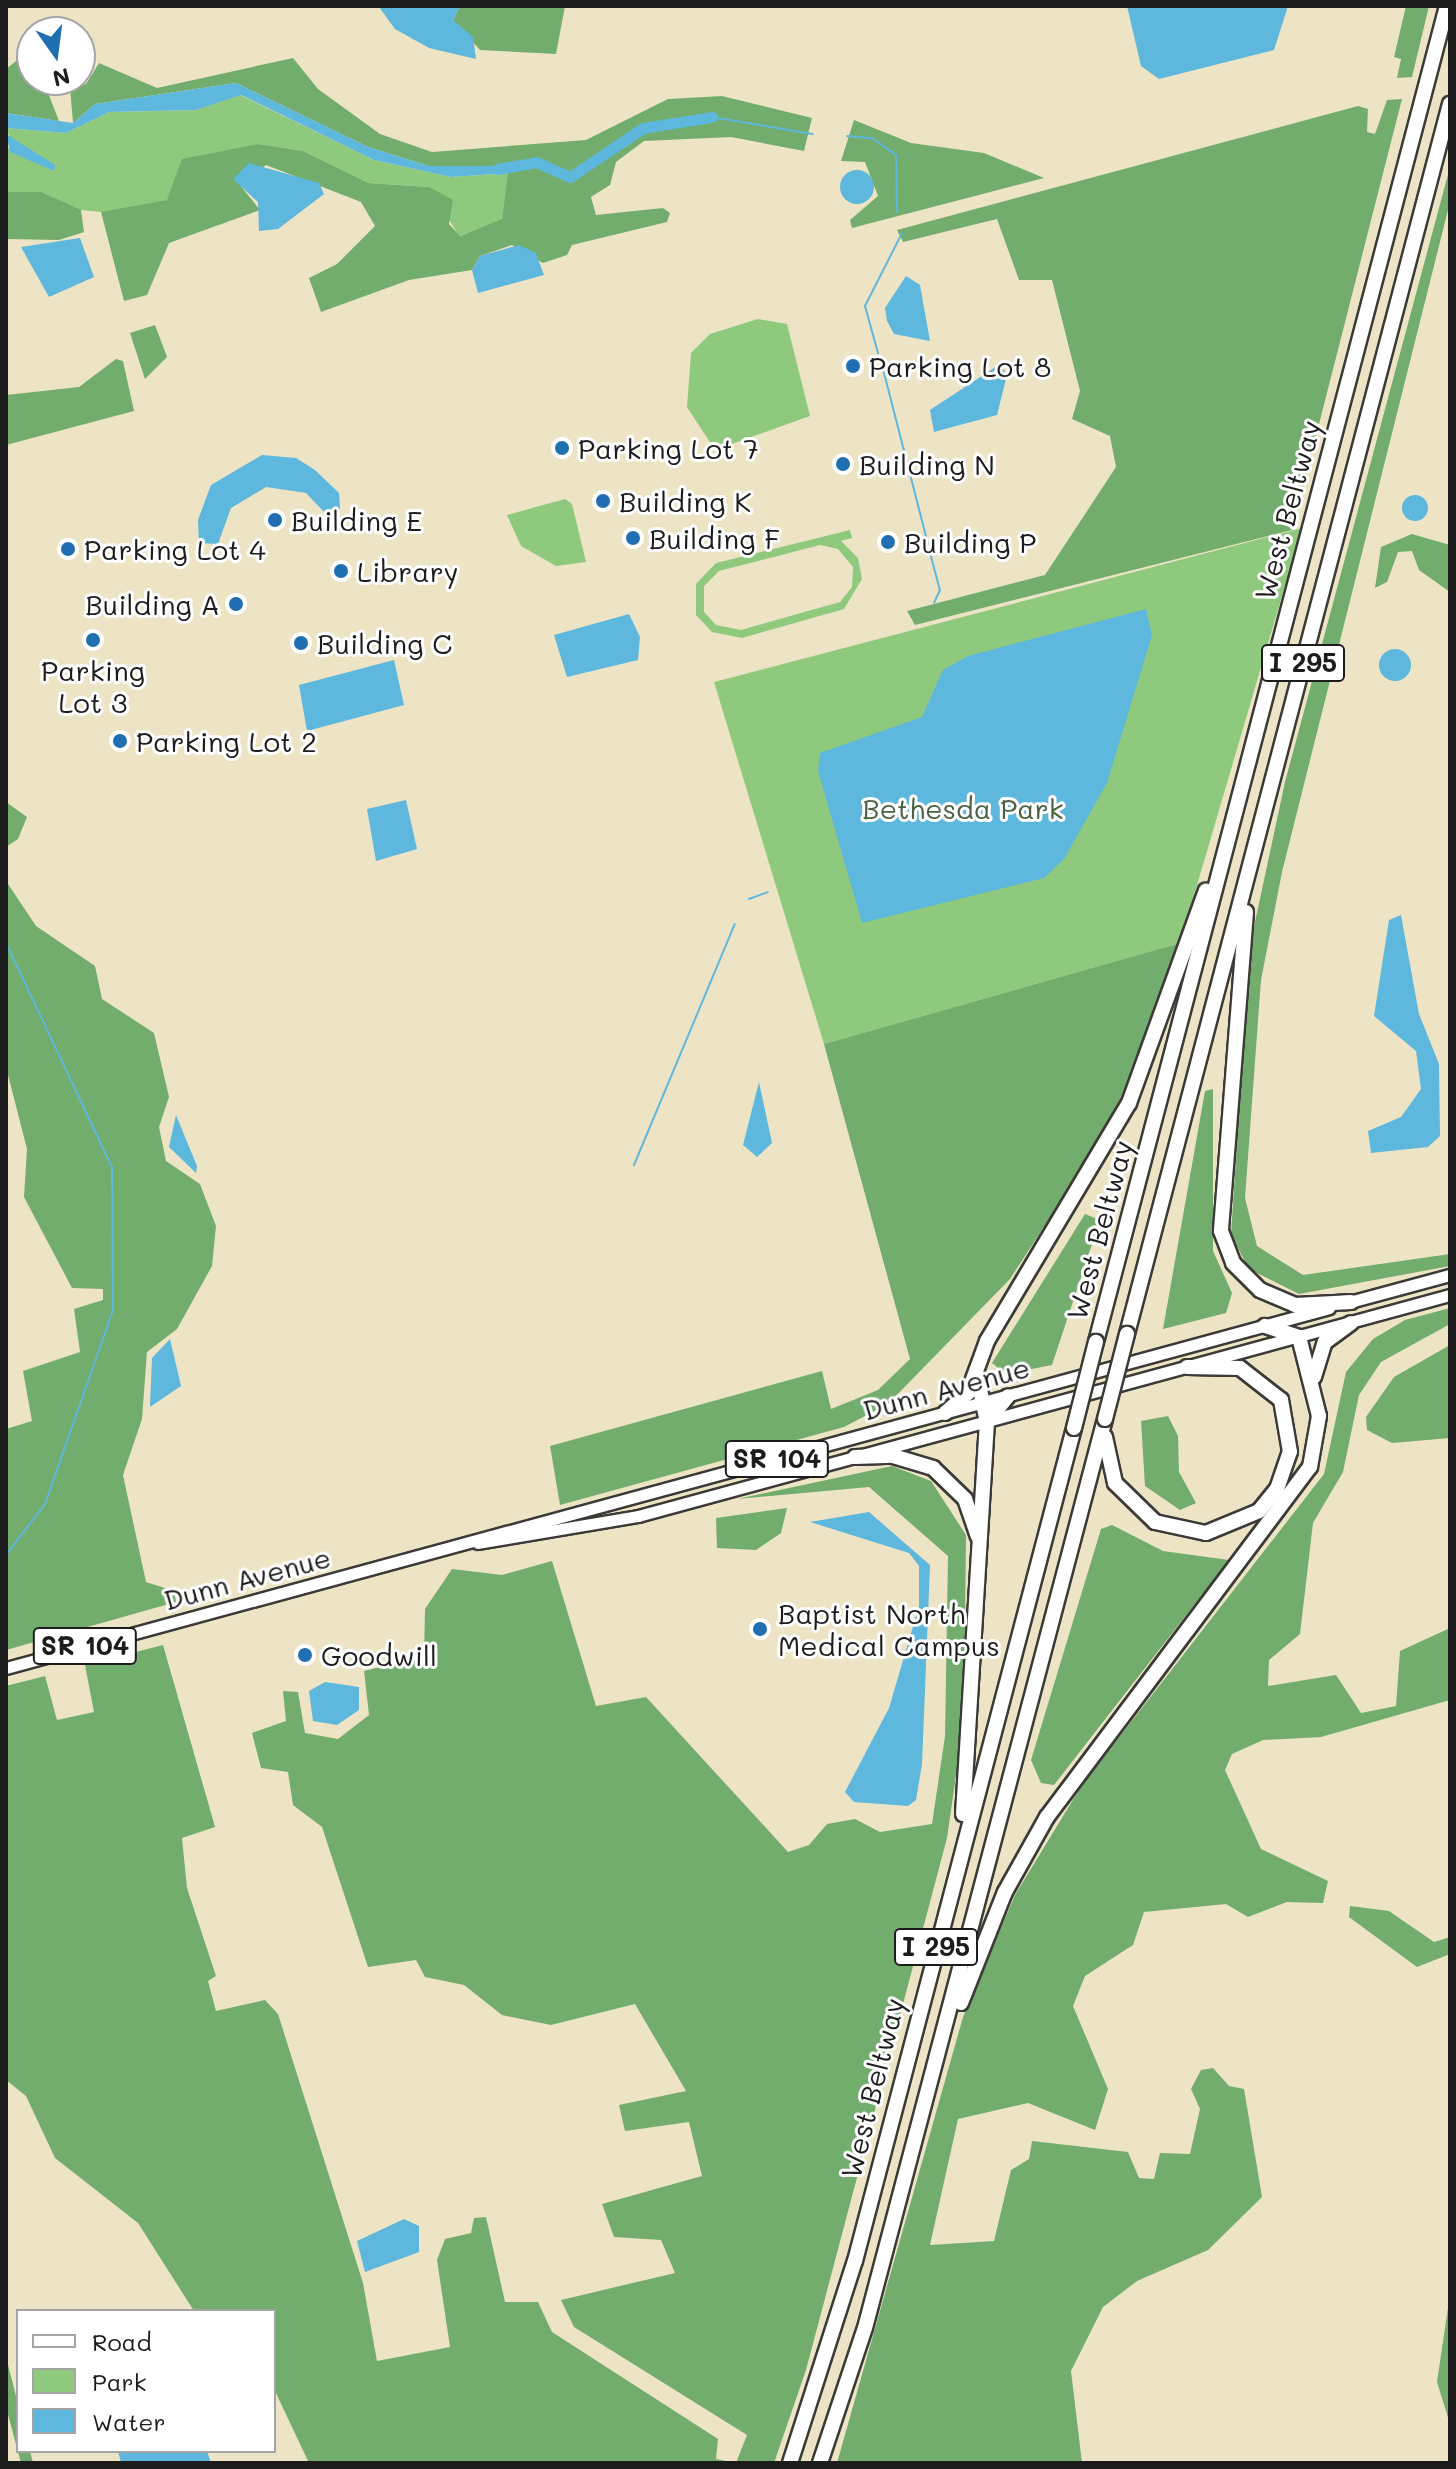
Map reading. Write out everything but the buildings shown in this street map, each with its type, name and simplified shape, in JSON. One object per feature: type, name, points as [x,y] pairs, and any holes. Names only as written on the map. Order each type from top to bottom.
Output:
[{"type":"highway","name":"West Beltway","points":[[790,2463],[834,2335],[1447,6]]},
{"type":"highway","name":"West Beltway","points":[[820,2463],[931,2082],[1450,104]]},
{"type":"highway","points":[[1272,779],[1234,997],[1221,1231],[1233,1263],[1260,1290],[1295,1305],[1351,1302]]},
{"type":"highway","points":[[945,1413],[964,1398],[987,1341],[1129,1103],[1229,834]]},
{"type":"highway","points":[[1314,1385],[1320,1349],[1351,1323]]},
{"type":"highway","points":[[931,2082],[991,1923],[1047,1817],[1301,1486],[1318,1437],[1314,1385],[1299,1337],[1265,1326]]},
{"type":"highway","points":[[1105,1420],[1112,1476],[1140,1512],[1195,1533],[1250,1518],[1287,1468],[1291,1437],[1284,1405],[1251,1373],[1226,1365],[1187,1367]]},
{"type":"highway","points":[[942,1925],[973,1740],[987,1422],[977,1372]]},
{"type":"highway","points":[[987,1422],[1008,1396]]},
{"type":"highway","points":[[855,1457],[907,1459],[942,1474],[971,1510],[980,1557]]},
{"type":"main road","name":"Dunn Avenue","points":[[6,1668],[1450,1275]]},
{"type":"main road","name":"Dunn Avenue","points":[[454,1546],[624,1519],[1450,1295]]},
{"type":"green space","points":[[460,6],[565,6],[556,54],[480,50],[453,20]]},
{"type":"green space","points":[[1406,6],[1429,6],[1412,77],[1397,78],[1401,59],[1394,57]]},
{"type":"green space","points":[[293,58],[318,89],[380,134],[432,152],[586,140],[668,99],[722,96],[812,118],[804,151],[731,137],[644,141],[616,162],[610,185],[591,197],[596,215],[663,208],[670,213],[667,222],[572,245],[567,255],[543,263],[512,245],[480,256],[472,270],[409,280],[321,312],[309,278],[337,264],[375,226],[361,202],[266,165],[240,185],[260,210],[169,243],[147,295],[124,301],[101,212],[167,200],[182,159],[259,144],[303,151],[369,183],[429,187],[453,200],[449,224],[460,236],[502,219],[509,166],[429,166],[368,147],[236,83],[95,104],[73,123],[71,96],[96,96],[96,68],[99,63],[157,88]]},
{"type":"green space","points":[[16,61],[16,96],[49,96],[59,121],[6,113],[6,69]]},
{"type":"green space","points":[[240,95],[374,160],[451,177],[509,173],[502,220],[459,236],[429,187],[369,183],[303,151],[259,144],[176,187],[167,200],[112,213],[70,209],[41,192],[6,192],[6,147],[53,171],[13,145],[6,128],[66,133],[109,112],[196,110]]},
{"type":"green space","points":[[1402,99],[1292,530],[915,625],[907,611],[1045,575],[1116,467],[1110,436],[1072,419],[1080,391],[1052,280],[1019,280],[997,219],[903,242],[897,230],[1358,106],[1368,109],[1367,132],[1375,134],[1387,100]]},
{"type":"green space","points":[[854,120],[911,143],[984,153],[1044,178],[852,228],[850,220],[878,196],[865,162],[841,161]]},
{"type":"green space","points":[[1450,167],[1450,202],[1282,872],[1261,980],[1245,1198],[1257,1246],[1303,1275],[1450,1254],[1450,1266],[1299,1294],[1249,1269],[1231,1235],[1249,950],[1285,782]]},
{"type":"green space","points":[[6,192],[41,192],[81,210],[84,232],[59,240],[6,239]]},
{"type":"green space","points":[[758,319],[787,324],[810,416],[715,450],[687,407],[691,353],[710,334]]},
{"type":"green space","points":[[155,325],[167,357],[145,379],[130,333]]},
{"type":"green space","points":[[116,359],[123,361],[134,411],[6,445],[6,395],[79,387]]},
{"type":"green space","points":[[565,499],[572,504],[586,562],[556,566],[521,546],[507,515]]},
{"type":"green space","name":"Bethesda Park","points":[[1302,528],[1180,943],[824,1044],[714,682]]},
{"type":"green space","points":[[850,530],[852,538],[841,541],[858,558],[862,579],[844,609],[742,638],[712,632],[696,615],[696,584],[716,563]],"holes":[[[820,545],[838,549],[853,567],[852,587],[840,602],[741,630],[716,625],[704,612],[704,586],[719,571]]]},
{"type":"green space","points":[[1412,534],[1450,545],[1450,592],[1419,570],[1412,551],[1398,552],[1387,582],[1375,588],[1381,547]]},
{"type":"green space","points":[[6,802],[27,817],[18,839],[6,847]]},
{"type":"green space","points":[[6,881],[36,926],[95,966],[102,999],[154,1033],[169,1097],[159,1127],[166,1161],[200,1184],[216,1226],[212,1266],[177,1329],[147,1352],[142,1419],[123,1475],[146,1582],[174,1591],[176,1602],[6,1650],[6,1429],[32,1421],[23,1371],[80,1352],[74,1309],[103,1300],[103,1289],[72,1288],[24,1197],[27,1149],[6,1067]]},
{"type":"green space","points":[[1180,943],[1137,1066],[1090,1156],[1010,1279],[888,1404],[844,1427],[560,1505],[550,1446],[822,1371],[831,1409],[878,1390],[910,1359],[824,1044]]},
{"type":"green space","points":[[1213,1089],[1213,1251],[1232,1293],[1226,1313],[1163,1329],[1205,1091]]},
{"type":"green space","points":[[1085,1214],[1100,1220],[1052,1365],[1006,1374],[992,1363]]},
{"type":"green space","points":[[1450,1308],[1450,1324],[1381,1362],[1359,1395],[1343,1472],[1313,1523],[1300,1634],[1269,1660],[1268,1686],[1336,1675],[1361,1713],[1396,1706],[1400,1651],[1450,1628],[1450,1700],[1321,1737],[1263,1740],[1232,1754],[1225,1770],[1261,1849],[1328,1881],[1323,1903],[1287,1902],[1248,1917],[1226,1904],[1144,1912],[1133,1945],[1085,1976],[1073,2006],[1108,2089],[1095,2130],[1028,2103],[958,2119],[930,2245],[994,2241],[1011,2170],[1029,2159],[1032,2141],[1128,2152],[1139,2178],[1154,2179],[1160,2153],[1190,2154],[1200,2109],[1191,2089],[1201,2070],[1213,2068],[1229,2086],[1244,2089],[1262,2197],[1208,2250],[1137,2281],[1103,2307],[1071,2371],[1082,2463],[837,2463],[963,2017],[1015,1895],[1082,1785],[1324,1474],[1346,1372],[1373,1339],[1405,1320]]},
{"type":"green space","points":[[1450,1345],[1450,1438],[1392,1443],[1367,1430],[1366,1417],[1394,1377]]},
{"type":"green space","points":[[1168,1416],[1178,1436],[1179,1472],[1196,1503],[1180,1510],[1145,1486],[1141,1421]]},
{"type":"green space","points":[[892,1466],[931,1481],[966,1535],[964,1720],[947,1838],[806,2370],[774,2463],[736,2463],[747,2435],[574,2327],[561,2300],[675,2273],[661,2240],[614,2237],[602,2204],[702,2176],[689,2122],[625,2131],[619,2105],[686,2091],[635,2004],[551,2025],[502,2015],[464,1985],[425,1977],[416,1960],[368,1967],[322,1827],[293,1805],[288,1772],[261,1768],[252,1733],[286,1721],[283,1691],[298,1692],[305,1733],[338,1739],[369,1715],[364,1671],[424,1656],[425,1609],[452,1569],[502,1575],[552,1561],[596,1706],[646,1697],[788,1852],[809,1845],[827,1824],[855,1819],[880,1832],[932,1824],[945,1736],[948,1556],[869,1487],[737,1499]]},
{"type":"green space","points":[[787,1508],[781,1533],[756,1550],[717,1548],[716,1518]]},
{"type":"green space","points":[[1112,1525],[1163,1551],[1229,1560],[1054,1785],[1041,1783],[1031,1760],[1101,1529]]},
{"type":"green space","points":[[163,1645],[215,1827],[182,1838],[187,1888],[216,1976],[208,1981],[216,2011],[265,2000],[278,2014],[363,2283],[377,2361],[450,2347],[437,2260],[445,2239],[471,2233],[474,2218],[486,2217],[505,2302],[538,2302],[552,2332],[718,2439],[716,2459],[736,2463],[309,2463],[276,2393],[276,2309],[193,2309],[138,2223],[55,2158],[26,2096],[6,2080],[6,1686],[45,1676],[57,1720],[94,1712],[85,1665]]},
{"type":"green space","points":[[1350,1906],[1389,1911],[1434,1942],[1450,1937],[1450,1954],[1417,1967],[1349,1917]]},
{"type":"green space","points":[[1450,2308],[1450,2424],[1437,2382]]},
{"type":"green space","points":[[6,2357],[16,2396],[16,2444],[6,2407]]},
{"type":"green space","points":[[18,2453],[30,2453],[33,2463],[21,2463]]},
{"type":"water","points":[[460,6],[453,20],[473,37],[476,59],[429,48],[395,29],[379,7]]},
{"type":"water","points":[[1127,6],[1288,6],[1274,50],[1159,79],[1141,66]]},
{"type":"water","points":[[236,83],[368,147],[429,166],[509,166],[509,173],[451,177],[374,160],[241,95],[196,110],[109,112],[66,133],[6,128],[6,113],[73,123],[95,104]]},
{"type":"water","points":[[6,134],[55,165],[54,171],[10,152]]},
{"type":"water","points":[[249,163],[319,183],[324,194],[278,229],[259,231],[258,202],[233,179]]},
{"type":"water","points":[[857,170],[869,175],[874,187],[869,199],[857,204],[845,199],[840,187],[845,175]]},
{"type":"water","points":[[80,238],[94,277],[49,297],[21,247]]},
{"type":"water","points":[[519,245],[536,253],[544,275],[478,293],[472,270],[480,256]]},
{"type":"water","points":[[906,276],[920,285],[930,341],[894,334],[887,321],[885,308]]},
{"type":"water","points":[[1000,364],[1007,375],[997,415],[934,432],[930,410]]},
{"type":"water","points":[[262,455],[296,458],[315,470],[339,493],[340,509],[327,515],[306,493],[266,487],[231,508],[218,544],[199,543],[198,520],[211,485]]},
{"type":"water","points":[[1415,495],[1424,499],[1428,508],[1424,517],[1415,521],[1406,517],[1402,508],[1406,499]]},
{"type":"water","points":[[1146,609],[1152,635],[1107,783],[1064,859],[1044,878],[862,923],[818,771],[820,753],[922,717],[943,670],[968,656]]},
{"type":"water","points":[[629,614],[640,637],[638,660],[567,677],[554,635]]},
{"type":"water","points":[[1395,649],[1406,654],[1411,665],[1406,676],[1395,681],[1384,676],[1379,665],[1384,654]]},
{"type":"water","points":[[394,660],[404,705],[307,731],[299,685]]},
{"type":"water","points":[[406,800],[417,849],[376,861],[367,809]]},
{"type":"water","points":[[1401,915],[1419,1014],[1439,1064],[1440,1136],[1428,1147],[1371,1153],[1368,1131],[1401,1117],[1421,1089],[1416,1051],[1374,1016],[1389,920]]},
{"type":"water","points":[[759,1082],[772,1143],[757,1157],[743,1145]]},
{"type":"water","points":[[176,1115],[197,1166],[196,1173],[169,1147]]},
{"type":"water","points":[[170,1339],[181,1386],[150,1407],[152,1358]]},
{"type":"water","points":[[869,1512],[930,1565],[922,1764],[916,1800],[908,1806],[854,1802],[845,1792],[889,1708],[919,1606],[919,1566],[909,1553],[810,1522]]},
{"type":"water","points":[[325,1682],[359,1687],[359,1710],[337,1725],[313,1721],[309,1691]]},
{"type":"water","points":[[404,2219],[419,2226],[419,2252],[365,2272],[357,2241]]},
{"type":"water","points":[[118,2453],[208,2453],[211,2463],[121,2463]]},
{"type":"waterway","points":[[712,117],[813,134]]},
{"type":"waterway","points":[[497,169],[536,162],[570,177],[643,128],[712,117]]},
{"type":"waterway","points":[[847,136],[872,138],[896,155],[897,212]]},
{"type":"waterway","points":[[878,353],[865,306],[902,233]]},
{"type":"waterway","points":[[882,365],[928,544]]},
{"type":"waterway","points":[[930,553],[940,590],[934,603]]},
{"type":"waterway","points":[[749,899],[768,892]]},
{"type":"waterway","points":[[634,1165],[735,924]]},
{"type":"waterway","points":[[6,943],[112,1167],[113,1310],[45,1504],[6,1555]]},
{"type":"place","name":"Parking Lot 8","points":[[853,366]]},
{"type":"place","name":"Parking Lot 7","points":[[562,448]]},
{"type":"place","name":"Building N","points":[[843,464]]},
{"type":"place","name":"Building K","points":[[603,501]]},
{"type":"place","name":"Building E","points":[[275,520]]},
{"type":"place","name":"Building F","points":[[633,538]]},
{"type":"place","name":"Building P","points":[[888,542]]},
{"type":"place","name":"Parking Lot 4","points":[[68,549]]},
{"type":"place","name":"Library","points":[[341,571]]},
{"type":"place","name":"Building A","points":[[236,604]]},
{"type":"place","name":"Parking Lot 3","points":[[93,640]]},
{"type":"place","name":"Building C","points":[[301,643]]},
{"type":"place","name":"Parking Lot 2","points":[[120,741]]},
{"type":"place","name":"Baptist North Medical Campus","points":[[760,1629]]},
{"type":"place","name":"Goodwill","points":[[305,1655]]}]
